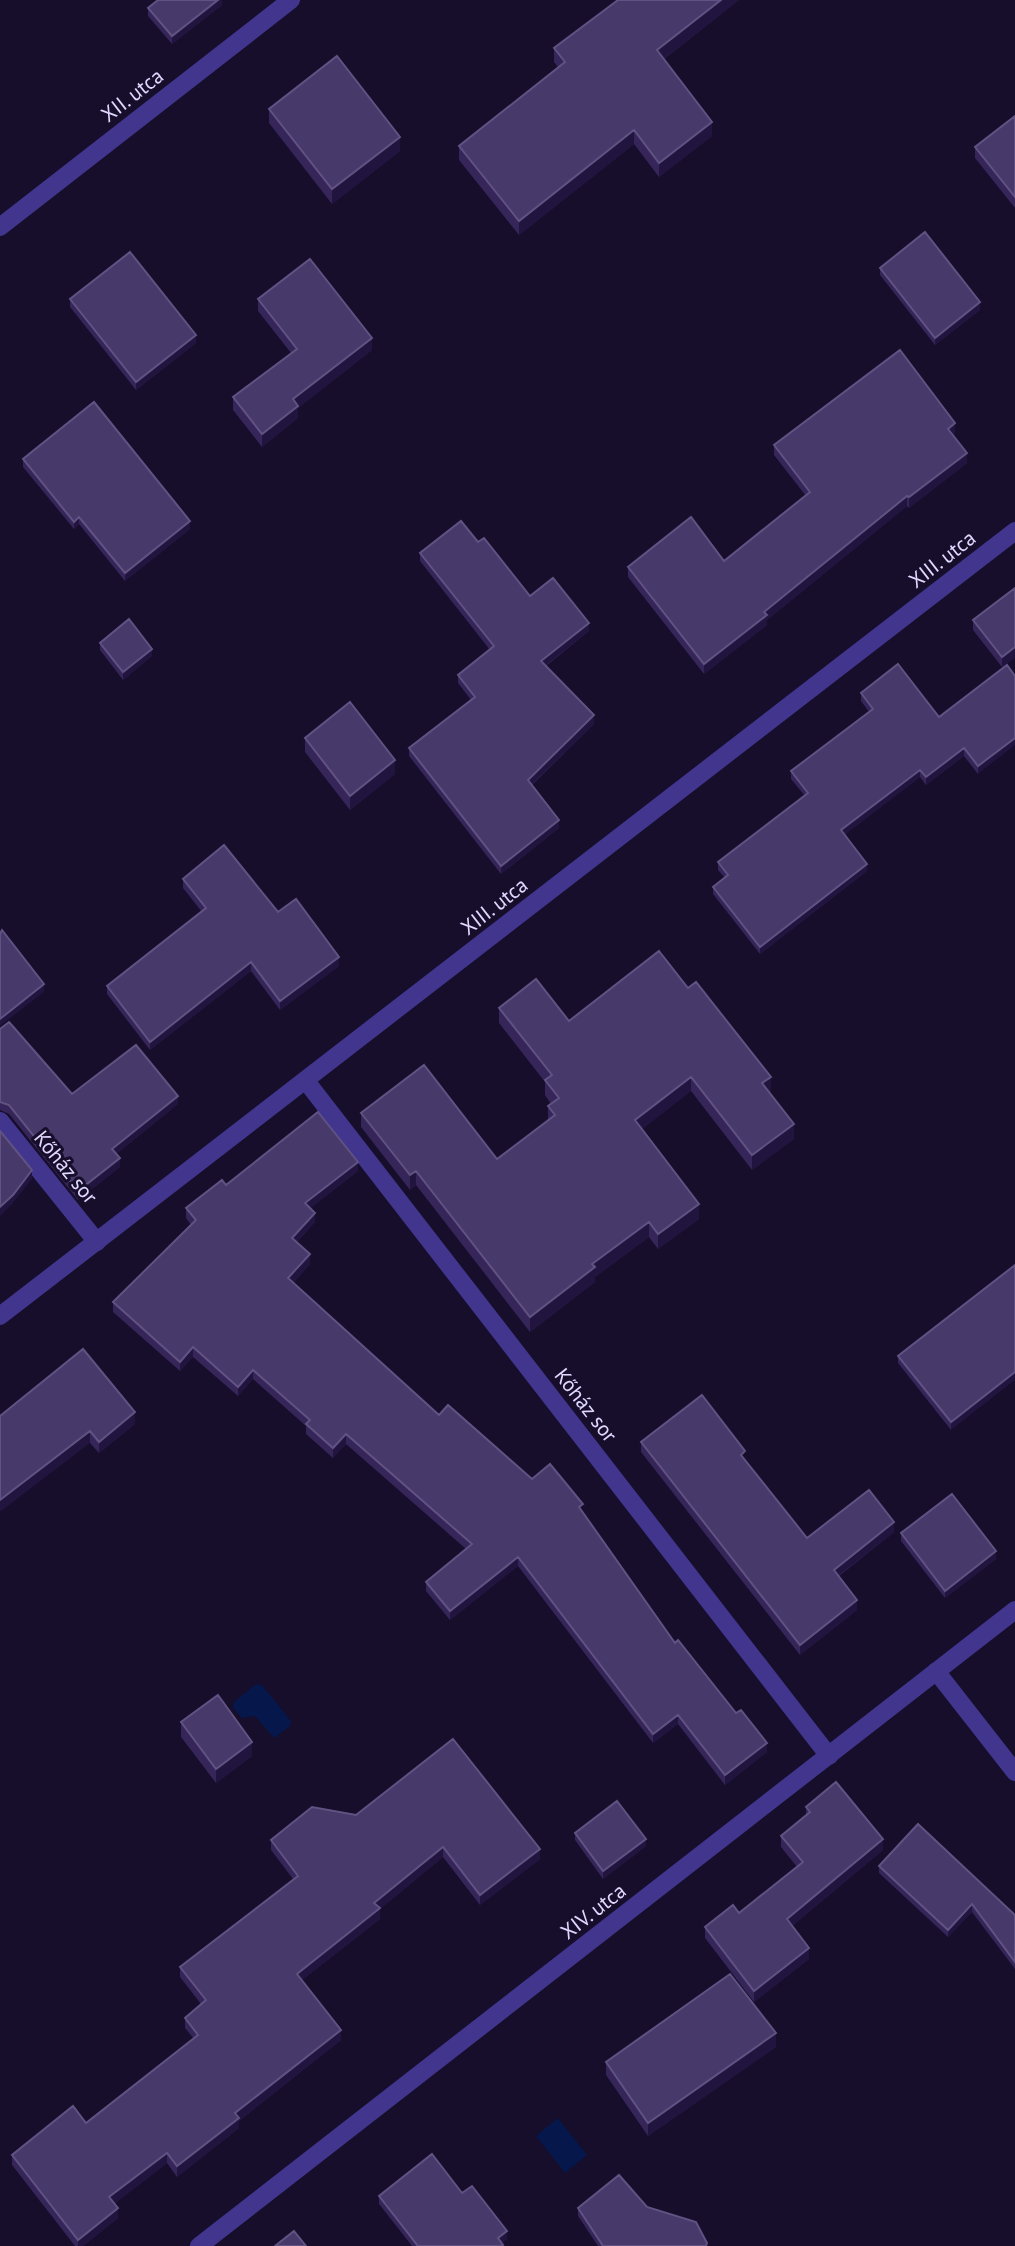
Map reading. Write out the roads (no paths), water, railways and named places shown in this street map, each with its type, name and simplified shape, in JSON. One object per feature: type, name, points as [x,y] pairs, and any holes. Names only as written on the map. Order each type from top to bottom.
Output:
[{"type":"street","name":"XII. utca","points":[[0,227],[291,0]]},
{"type":"street","name":"XIII. utca","points":[[0,1316],[1015,531]]},
{"type":"street","name":"Kőház sor","points":[[306,1081],[829,1756]]},
{"type":"street","name":"Kőház sor","points":[[0,1121],[97,1242]]},
{"type":"street","name":"XIV. utca","points":[[199,2246],[1015,1611]]},
{"type":"street","points":[[936,1671],[1015,1772]]}]
